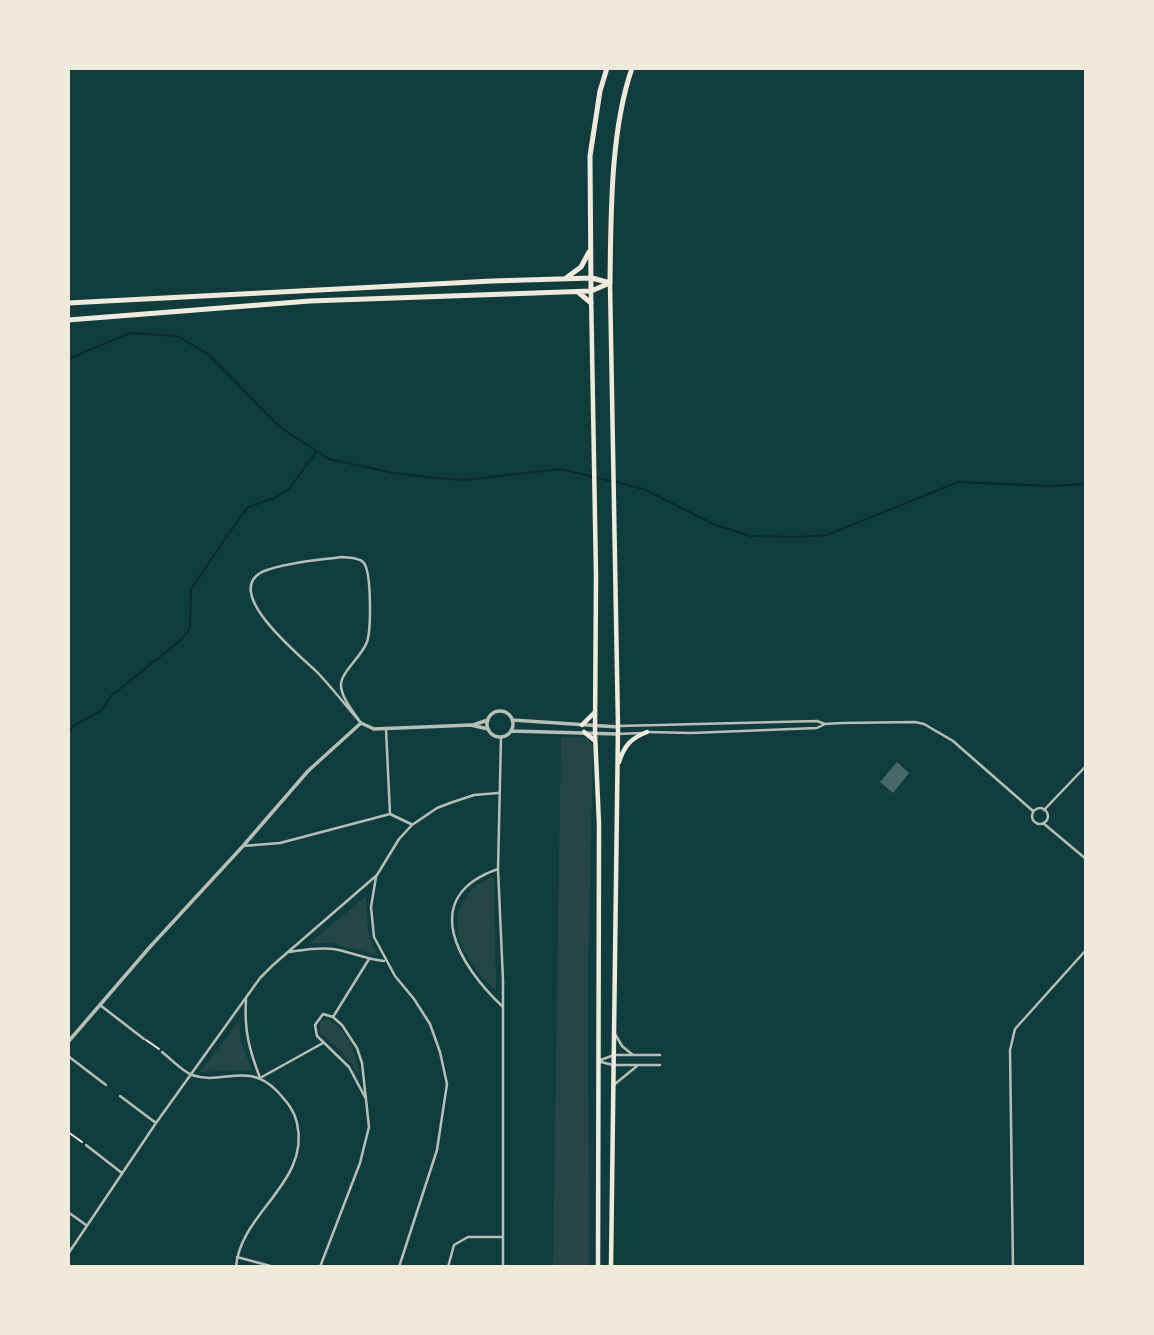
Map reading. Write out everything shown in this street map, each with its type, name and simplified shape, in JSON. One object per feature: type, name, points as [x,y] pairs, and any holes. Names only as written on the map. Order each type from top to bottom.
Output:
[{"type":"highway","points":[[591,290],[590,156],[600,91],[607,68]]},
{"type":"highway","points":[[610,283],[613,173],[625,89],[632,68]]},
{"type":"highway","points":[[558,280],[572,275],[581,267],[590,246]]},
{"type":"highway","points":[[68,303],[464,282],[592,278],[610,283]]},
{"type":"highway","points":[[68,320],[310,301],[591,290],[610,283]]},
{"type":"highway","points":[[576,290],[591,303]]},
{"type":"main road","points":[[610,283],[618,727],[611,1267]]},
{"type":"main road","points":[[591,290],[595,487],[595,733],[599,824],[598,1267]]},
{"type":"main road","points":[[582,725],[596,711]]},
{"type":"main road","points":[[584,732],[593,737],[596,743]]},
{"type":"main road","points":[[616,770],[628,743],[647,732]]},
{"type":"street","points":[[361,723],[341,685],[344,675],[358,660],[369,633],[368,570],[364,562],[342,557],[260,573],[253,580],[251,589],[256,608],[262,617],[361,723],[374,729],[471,725],[488,720],[493,714],[500,712],[508,714],[512,720],[511,731]]},
{"type":"street","points":[[488,720],[488,729]]},
{"type":"street","points":[[512,720],[618,727],[817,721],[825,724]]},
{"type":"street","points":[[471,725],[488,729],[495,736],[501,737],[511,731],[617,734],[915,722],[929,726],[953,741],[1033,811]]},
{"type":"street","points":[[68,1042],[309,771],[361,723]]},
{"type":"street","points":[[386,729],[390,814]]},
{"type":"street","points":[[501,737],[498,869],[503,1007],[503,1267]]},
{"type":"street","points":[[1044,810],[1086,766]]},
{"type":"street","points":[[399,1267],[437,1150],[447,1084],[430,1024],[386,961],[374,937],[371,907],[377,875],[393,846],[412,825],[437,808],[474,795],[498,793]]},
{"type":"street","points":[[1033,811],[1039,808],[1044,810]]},
{"type":"street","points":[[1043,823],[1047,818],[1044,810]]},
{"type":"street","points":[[1033,811],[1034,821],[1043,823],[1086,859]]},
{"type":"street","points":[[243,846],[280,843],[390,814],[412,825]]},
{"type":"street","points":[[498,869],[480,876],[461,892],[455,901],[452,923],[459,948],[469,968],[488,993],[503,1007]]},
{"type":"street","points":[[68,1254],[156,1123],[260,978],[377,875]]},
{"type":"street","points":[[288,952],[314,948],[334,949],[386,961]]},
{"type":"street","points":[[1013,1267],[1010,1050],[1015,1029],[1086,950]]},
{"type":"street","points":[[333,1017],[369,959]]},
{"type":"street","points":[[247,998],[244,1024],[260,1078]]},
{"type":"street","points":[[100,1005],[145,1039]]},
{"type":"street","points":[[320,1267],[360,1163],[369,1127],[366,1098],[362,1063],[357,1048],[342,1025],[333,1017],[323,1014],[314,1030],[349,1067],[366,1098]]},
{"type":"street","points":[[615,1034],[622,1046],[633,1055]]},
{"type":"street","points":[[260,1078],[323,1042]]},
{"type":"street","points":[[162,1052],[192,1075],[244,1075],[260,1078],[271,1084],[293,1109],[298,1126],[297,1156],[286,1180],[242,1244],[236,1267]]},
{"type":"street","points":[[598,1061],[614,1055],[660,1055]]},
{"type":"street","points":[[68,1056],[106,1085]]},
{"type":"street","points":[[598,1061],[613,1065],[660,1065]]},
{"type":"street","points":[[613,1090],[618,1080],[637,1065]]},
{"type":"street","points":[[120,1096],[156,1123]]},
{"type":"street","points":[[86,1145],[122,1173]]},
{"type":"street","points":[[68,1212],[86,1225]]},
{"type":"street","points":[[448,1267],[454,1245],[468,1237],[502,1237]]},
{"type":"street","points":[[237,1257],[275,1267]]},
{"type":"path","points":[[145,1039],[162,1052]]},
{"type":"path","points":[[68,1132],[86,1145]]},
{"type":"shaded area","points":[[582,737],[589,740],[593,747],[588,971],[589,1267],[553,1267],[561,738]]},
{"type":"shaded area","points":[[494,876],[496,990],[471,962],[462,946],[458,930],[458,915],[464,900],[475,887]]},
{"type":"shaded area","points":[[366,896],[368,930],[377,955],[331,943],[310,943]]},
{"type":"shaded area","points":[[328,1019],[341,1030],[350,1044],[360,1076],[344,1054],[320,1032],[320,1022]]},
{"type":"shaded area","points":[[239,1021],[241,1042],[252,1070],[200,1072]]},
{"type":"building","points":[[897,762],[909,773],[893,793],[880,782]]},
{"type":"waterway","points":[[68,359],[130,333],[177,336],[208,354],[281,428],[329,459],[393,473],[436,478],[464,480],[561,469],[611,481]]},
{"type":"waterway","points":[[68,731],[102,710],[111,696],[182,639],[190,628],[191,589],[234,526],[248,507],[275,498],[289,489],[316,452]]},
{"type":"waterway","points":[[617,482],[646,490],[713,524],[750,536],[799,537],[827,535],[958,482],[1050,486],[1086,484]]}]
